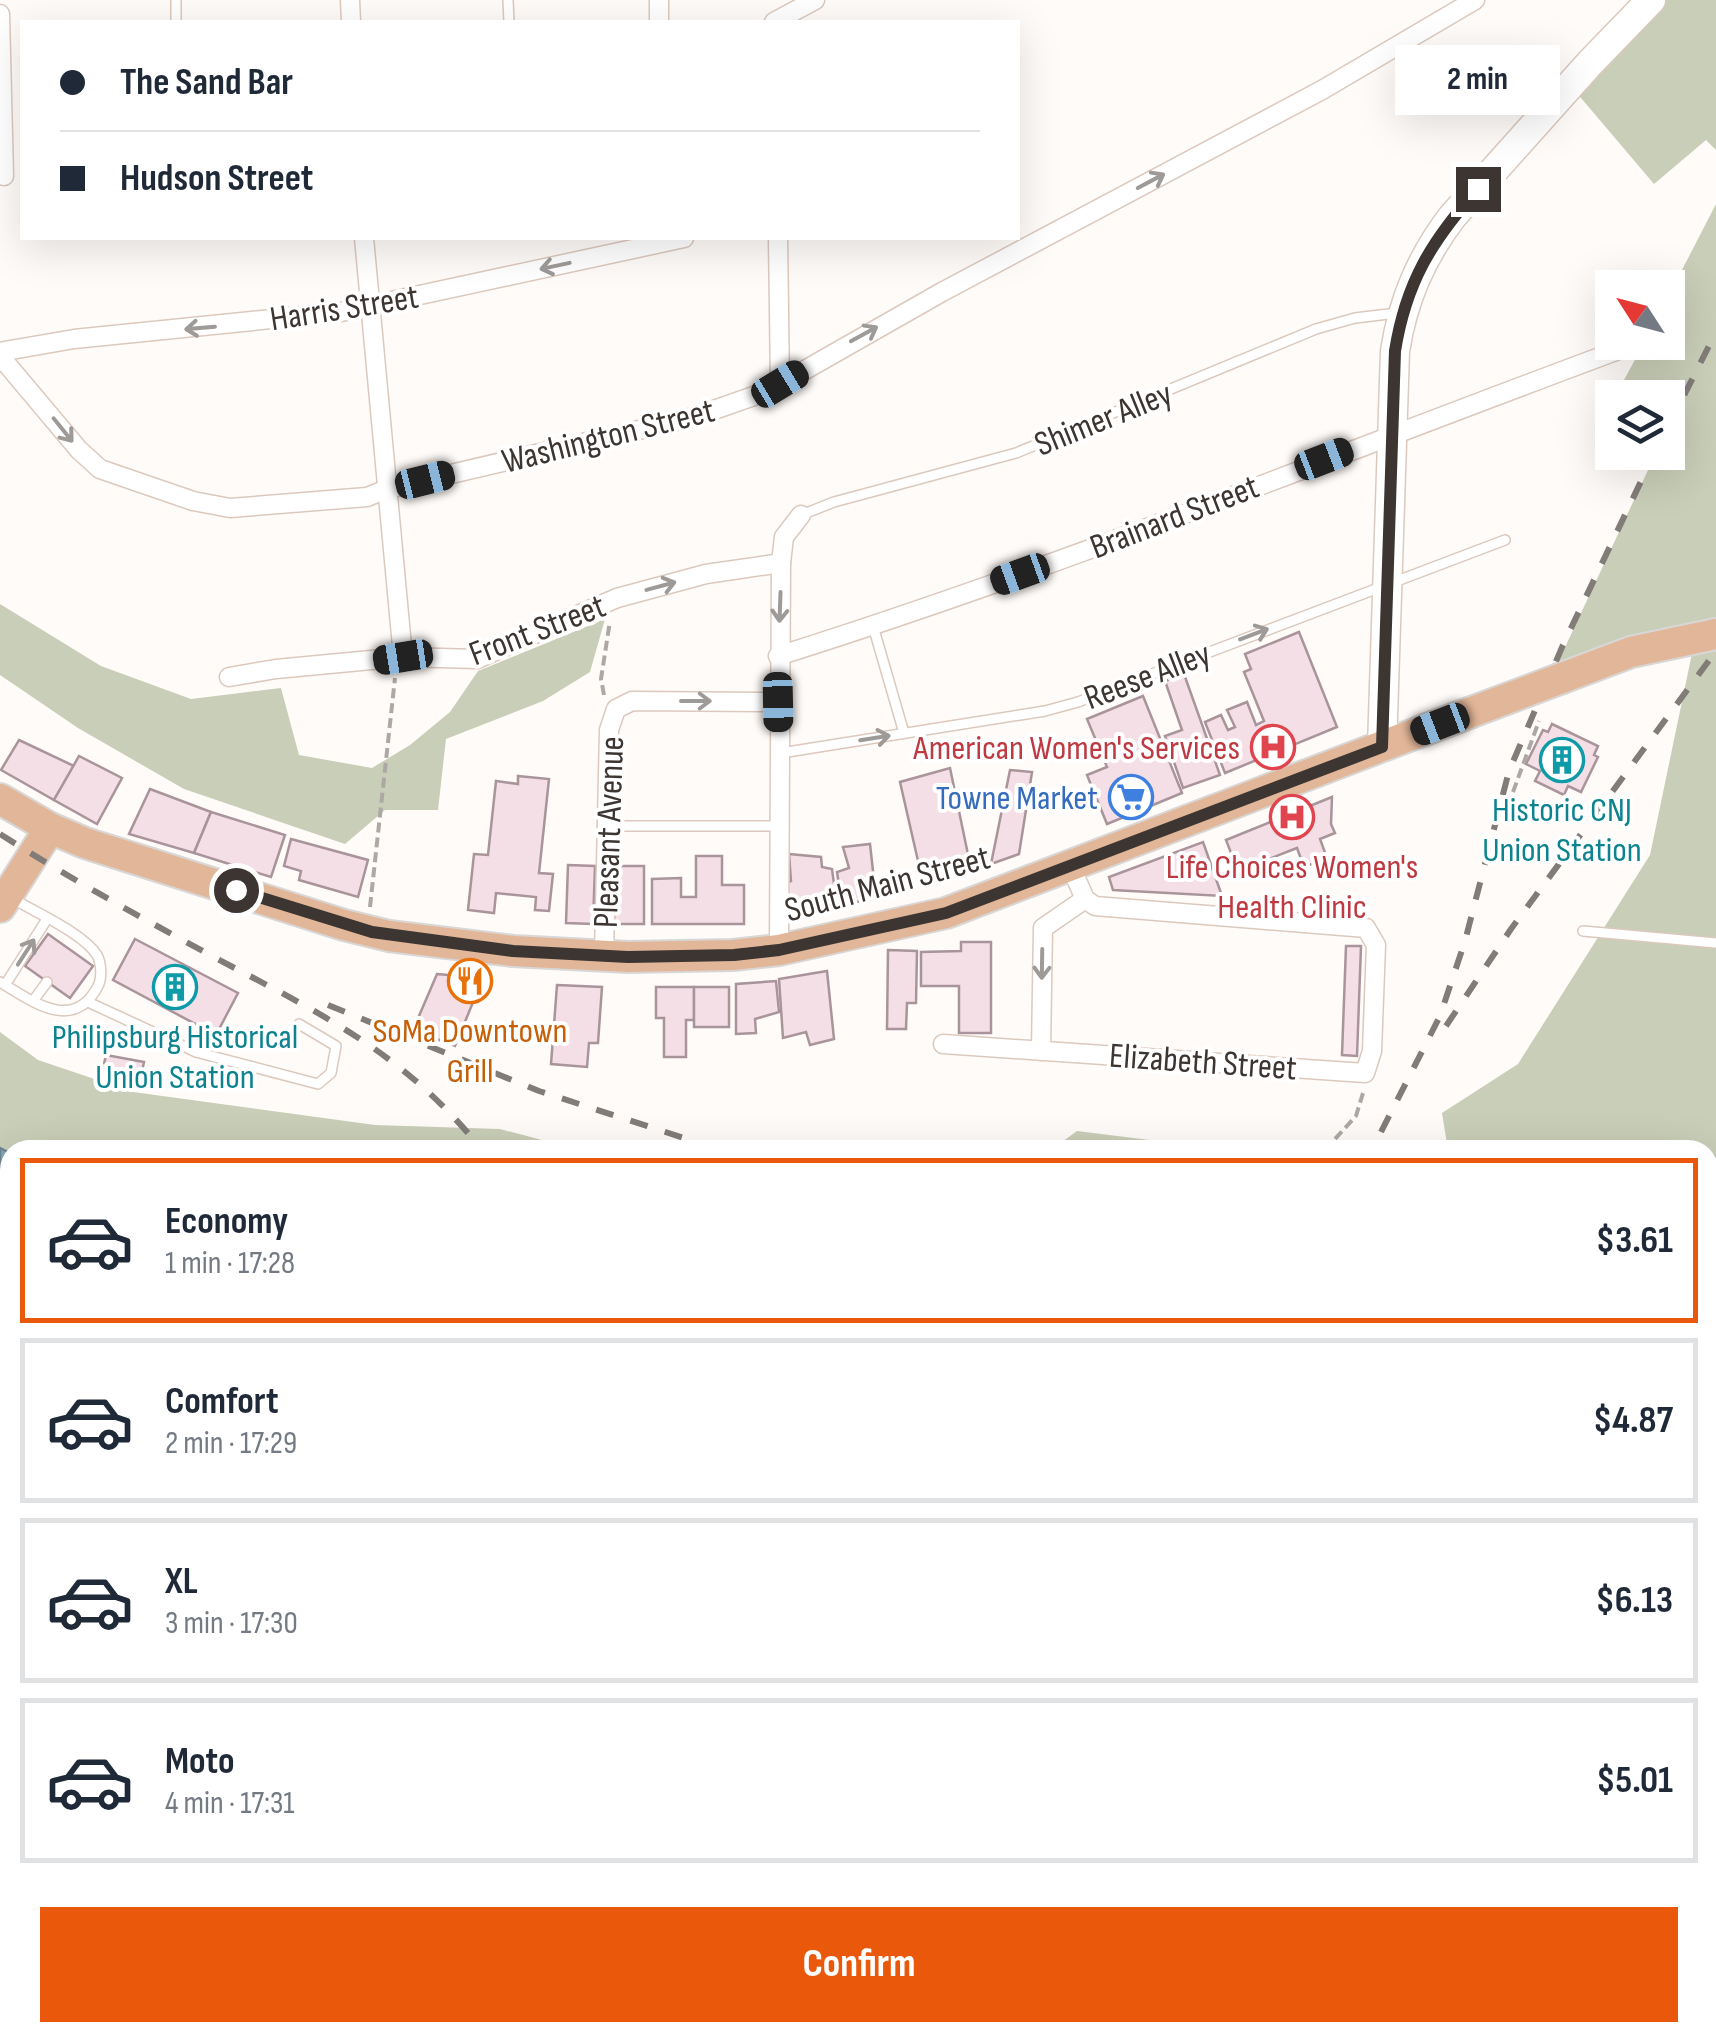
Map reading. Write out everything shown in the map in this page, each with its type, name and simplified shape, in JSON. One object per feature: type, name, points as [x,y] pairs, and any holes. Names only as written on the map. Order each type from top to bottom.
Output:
[{"type":"main road","name":"South Main Street","points":[[0,799],[85,843],[368,931],[513,951],[604,956],[734,955],[779,950],[946,913],[1631,652],[1716,634]]},
{"type":"main road","points":[[4,901],[50,828]]},
{"type":"street","points":[[778,20],[816,0]]},
{"type":"street","name":"Washington Street","points":[[0,354],[90,462],[134,482],[230,508],[367,497],[749,399],[1322,90],[1475,0]]},
{"type":"street","points":[[1382,747],[1395,351],[1402,312],[1419,268],[1452,217],[1590,62],[1651,0]]},
{"type":"street","points":[[0,14],[9,176]]},
{"type":"street","points":[[364,240],[403,657]]},
{"type":"street","name":"Harris Street","points":[[0,354],[74,339],[371,306],[675,240]]},
{"type":"street","points":[[778,240],[780,384]]},
{"type":"street","name":"Brainard Street","points":[[778,656],[873,626],[1595,359]]},
{"type":"street","points":[[779,950],[778,656],[782,563],[784,537],[801,515]]},
{"type":"street","name":"Front Street","points":[[230,677],[403,657],[476,659],[617,598],[706,574],[782,563]]},
{"type":"street","name":"Pleasant Avenue","points":[[604,956],[609,730],[616,709],[632,701],[778,702]]},
{"type":"street","points":[[1070,865],[1084,900],[1095,906],[1366,928],[1376,945],[1372,1051],[1365,1073]]},
{"type":"street","points":[[1040,1051],[1043,928],[1084,900]]},
{"type":"street","name":"Elizabeth Street","points":[[942,1044],[1365,1073]]},
{"type":"lane","name":"Shimer Alley","points":[[801,515],[834,502],[1016,453],[1316,329],[1355,318],[1402,312]]},
{"type":"lane","name":"Reese Alley","points":[[779,754],[1044,711],[1078,702],[1505,540]]},
{"type":"lane","points":[[873,626],[904,733]]},
{"type":"lane","points":[[607,826],[779,826]]},
{"type":"lane","points":[[4,901],[47,919],[99,957],[101,980],[88,1002],[74,1011],[44,1008],[2,984],[47,919]]},
{"type":"lane","points":[[1583,931],[1716,942]]},
{"type":"lane","points":[[70,950],[78,938]]},
{"type":"lane","points":[[33,1002],[47,982]]},
{"type":"lane","points":[[88,1002],[196,1052],[318,1084],[331,1073],[336,1046],[299,1024]]},
{"type":"path","points":[[601,679],[610,619]]},
{"type":"path","points":[[368,931],[395,677]]},
{"type":"path","points":[[1513,792],[1540,721]]},
{"type":"path","points":[[1335,1140],[1362,1104],[1365,1073]]},
{"type":"green space","points":[[1649,0],[1716,0],[1716,150],[1706,140],[1654,184],[1570,85]]},
{"type":"green space","points":[[1716,204],[1716,1140],[1446,1140],[1442,1113],[1518,1064],[1650,855],[1695,639],[1552,675],[1648,470],[1685,470],[1685,380],[1624,380],[1635,360],[1685,360],[1685,270],[1682,270]]},
{"type":"green space","points":[[0,604],[101,666],[191,699],[281,688],[299,755],[372,768],[410,745],[450,712],[478,671],[605,619],[590,672],[543,701],[446,739],[438,810],[385,810],[345,844],[184,789],[78,728],[0,675]]},
{"type":"green space","points":[[0,1032],[38,1060],[133,1092],[375,1125],[500,1129],[542,1140],[27,1140],[0,1140]]},
{"type":"green space","points":[[1077,1131],[1149,1140],[1065,1140]]},
{"type":"building","points":[[1299,632],[1337,727],[1225,773],[1205,722],[1221,715],[1228,730],[1235,727],[1227,710],[1247,702],[1256,725],[1264,721],[1244,672],[1251,669],[1245,654]]},
{"type":"building","points":[[1184,674],[1220,775],[1183,788],[1165,736],[1182,730],[1165,681]]},
{"type":"building","points":[[1143,696],[1182,793],[1107,824],[1087,775],[1107,767],[1087,719]]},
{"type":"building","name":"Historic CNJ Union Station","points":[[1552,724],[1598,746],[1594,755],[1598,757],[1581,792],[1568,786],[1564,795],[1535,781],[1540,771],[1526,764],[1543,730],[1548,732]]},
{"type":"building","points":[[19,740],[74,766],[54,800],[1,770]]},
{"type":"building","points":[[79,756],[122,778],[97,824],[54,800]]},
{"type":"building","points":[[950,768],[970,864],[921,874],[900,782]]},
{"type":"building","points":[[1010,770],[1032,772],[1019,854],[991,864]]},
{"type":"building","points":[[518,776],[549,779],[539,873],[553,874],[549,911],[535,910],[536,897],[496,893],[494,913],[468,910],[474,854],[488,855],[496,781],[518,784]]},
{"type":"building","points":[[150,789],[211,812],[194,853],[129,834]]},
{"type":"building","points":[[1332,797],[1331,824],[1335,833],[1320,839],[1327,858],[1304,867],[1297,848],[1238,871],[1226,840]]},
{"type":"building","points":[[211,812],[285,835],[271,877],[194,853]]},
{"type":"building","points":[[291,839],[368,860],[358,897],[299,880],[301,871],[284,866]]},
{"type":"building","points":[[1203,842],[1222,896],[1113,890],[1109,877]]},
{"type":"building","points":[[870,844],[876,898],[842,905],[837,872],[849,868],[843,847]]},
{"type":"building","points":[[789,854],[821,857],[822,867],[832,869],[837,906],[785,918],[785,883],[791,881]]},
{"type":"building","points":[[696,856],[722,856],[722,885],[744,885],[744,924],[652,924],[652,879],[681,878],[681,897],[696,897]]},
{"type":"building","points":[[568,865],[595,866],[593,924],[566,923]]},
{"type":"building","points":[[614,866],[644,866],[644,924],[614,924]]},
{"type":"building","points":[[48,934],[93,966],[70,998],[25,966]]},
{"type":"building","name":"Philipsburg Historical Union Station","points":[[135,939],[238,993],[216,1035],[113,980]]},
{"type":"building","points":[[961,942],[991,942],[991,1033],[959,1033],[959,986],[921,986],[921,952],[961,951]]},
{"type":"building","points":[[1346,946],[1361,946],[1357,1056],[1342,1055]]},
{"type":"building","points":[[888,950],[917,951],[916,1003],[907,1003],[906,1029],[887,1029]]},
{"type":"building","points":[[827,971],[834,1039],[810,1045],[806,1032],[783,1038],[779,979]]},
{"type":"building","points":[[437,974],[483,978],[455,1046],[413,1030]]},
{"type":"building","points":[[776,981],[779,1012],[755,1019],[756,1033],[736,1034],[736,984]]},
{"type":"building","points":[[557,985],[602,987],[598,1043],[589,1043],[587,1067],[551,1064]]},
{"type":"building","points":[[656,987],[694,987],[694,1020],[686,1020],[686,1057],[664,1057],[664,1018],[656,1018]]},
{"type":"building","points":[[694,987],[729,987],[729,1027],[694,1027]]},
{"type":"building","points":[[106,1055],[144,1062],[140,1080],[102,1073]]},
{"type":"railway","points":[[1685,393],[1716,332]]},
{"type":"railway","points":[[1381,1132],[1440,1016],[1465,941],[1509,771],[1563,645],[1646,470]]},
{"type":"railway","points":[[1446,1026],[1511,929],[1716,651]]},
{"type":"railway","points":[[0,834],[358,1038],[422,1086],[473,1140]]},
{"type":"railway","points":[[328,1005],[539,1091],[690,1140]]},
{"type":"place","name":"American Women's Services","points":[[1273,747]]},
{"type":"place","name":"Historic CNJ Union Station","points":[[1562,760]]},
{"type":"place","name":"Towne Market","points":[[1131,797]]},
{"type":"place","name":"Life Choices Women's Health Clinic","points":[[1292,817]]},
{"type":"place","name":"SoMa Downtown Grill","points":[[470,981]]},
{"type":"place","name":"Philipsburg Historical Union Station","points":[[175,987]]},
{"type":"route","points":[[236,890],[389,936],[513,951],[628,957],[779,950],[946,913],[1382,747],[1395,351],[1407,296],[1419,268],[1435,239],[1478,189]]}]
